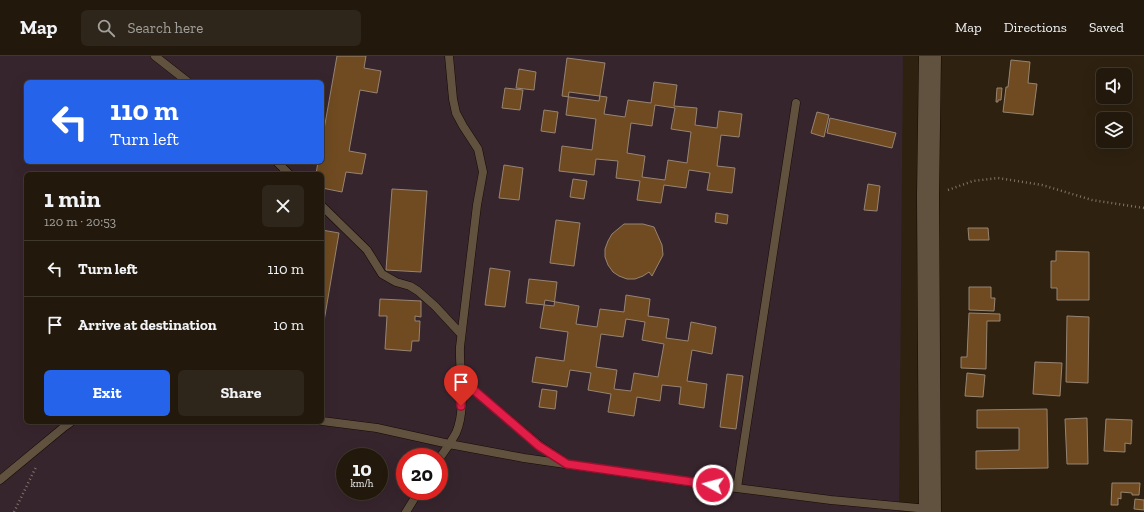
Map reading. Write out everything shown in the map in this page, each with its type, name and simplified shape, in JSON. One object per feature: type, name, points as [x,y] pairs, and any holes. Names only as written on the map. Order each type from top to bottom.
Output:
[{"type":"main road","points":[[930,56],[928,196],[930,511]]},
{"type":"lane","points":[[155,56],[185,80]]},
{"type":"lane","points":[[446,448],[456,432],[461,406],[459,359],[476,213],[483,172],[478,149],[456,113],[453,99],[449,56]]},
{"type":"lane","points":[[737,488],[796,103]]},
{"type":"lane","points":[[279,164],[288,172]]},
{"type":"lane","points":[[324,208],[367,250],[382,274],[396,282],[410,286],[418,291],[436,306],[462,334]]},
{"type":"lane","points":[[461,379],[539,446],[567,464]]},
{"type":"lane","points":[[324,421],[377,428],[449,444],[524,458],[737,488],[930,511]]},
{"type":"lane","points":[[0,480],[68,424]]},
{"type":"lane","points":[[406,512],[413,500]]},
{"type":"path","points":[[928,196],[973,181],[998,178],[1042,185],[1092,200],[1144,208]]},
{"type":"path","points":[[14,512],[37,466]]},
{"type":"shaded area","points":[[0,56],[903,56],[899,512],[0,512]]},
{"type":"building","points":[[337,56],[366,56],[364,68],[381,71],[377,93],[360,90],[349,151],[366,154],[362,174],[346,172],[342,192],[324,188],[324,172],[316,172],[318,164],[324,164],[324,130]]},
{"type":"building","points":[[567,58],[605,63],[599,101],[562,96]]},
{"type":"building","points":[[1011,60],[1030,62],[1028,83],[1037,84],[1033,115],[1003,112]]},
{"type":"building","points":[[519,69],[536,72],[534,90],[516,88]]},
{"type":"building","points":[[654,82],[677,85],[674,106],[697,108],[695,125],[717,128],[719,111],[742,114],[739,137],[721,135],[717,166],[735,168],[732,193],[707,190],[710,173],[689,170],[686,188],[664,185],[661,203],[637,200],[640,181],[616,178],[618,161],[596,159],[594,175],[559,171],[562,146],[592,150],[596,119],[566,115],[569,92],[607,97],[604,114],[625,117],[628,100],[651,103]],"holes":[[[655,105],[675,108],[671,129],[691,132],[687,163],[668,160],[665,180],[642,177],[645,156],[627,153],[631,123],[652,126]]]},
{"type":"building","points":[[505,88],[523,90],[520,110],[502,108]]},
{"type":"building","points":[[997,88],[1002,88],[1001,100],[996,102]]},
{"type":"building","points":[[544,110],[558,112],[555,133],[541,131]]},
{"type":"building","points":[[817,112],[829,115],[824,137],[811,133]]},
{"type":"building","points":[[830,118],[896,133],[892,148],[827,133]]},
{"type":"building","points":[[504,165],[523,168],[519,200],[499,198]]},
{"type":"building","points":[[573,179],[587,181],[584,199],[570,197]]},
{"type":"building","points":[[868,184],[880,186],[877,211],[864,210]]},
{"type":"building","points":[[392,189],[427,191],[421,272],[386,270]]},
{"type":"building","points":[[716,213],[728,215],[727,224],[715,222]]},
{"type":"building","points":[[556,220],[580,223],[574,266],[550,263]]},
{"type":"building","points":[[624,224],[643,224],[654,227],[662,245],[663,255],[652,276],[649,272],[635,279],[627,279],[613,272],[608,265],[605,257],[605,249],[608,241],[612,234]]},
{"type":"building","points":[[968,228],[988,228],[989,240],[969,240]]},
{"type":"building","points":[[324,230],[339,233],[324,321]]},
{"type":"building","points":[[1056,251],[1089,252],[1089,300],[1057,300],[1057,288],[1051,288],[1051,261],[1056,261]]},
{"type":"building","points":[[490,268],[510,271],[505,307],[485,305]]},
{"type":"building","points":[[529,279],[557,282],[554,306],[526,303]]},
{"type":"building","points":[[969,287],[991,287],[991,298],[995,298],[994,311],[969,310]]},
{"type":"building","points":[[626,295],[650,299],[648,316],[669,319],[666,338],[688,341],[691,322],[716,327],[712,354],[692,350],[687,381],[707,384],[704,408],[679,404],[681,387],[662,385],[660,401],[637,397],[634,416],[608,412],[611,394],[588,390],[591,373],[570,370],[567,387],[532,382],[536,357],[564,361],[568,332],[540,328],[545,300],[579,306],[576,324],[597,327],[600,309],[624,312]],"holes":[[[626,319],[645,322],[642,340],[664,344],[658,377],[634,373],[631,391],[614,389],[617,370],[596,367],[601,334],[623,337]]]},
{"type":"building","points":[[380,299],[421,301],[421,317],[415,316],[415,321],[420,321],[419,341],[412,341],[411,351],[385,349],[387,316],[379,316]]},
{"type":"building","points":[[969,313],[1000,314],[1000,321],[987,321],[986,369],[961,368],[961,357],[967,357]]},
{"type":"building","points":[[1067,316],[1089,317],[1088,383],[1066,382]]},
{"type":"building","points":[[1035,362],[1062,363],[1060,396],[1033,394]]},
{"type":"building","points":[[967,373],[985,375],[983,397],[965,396]]},
{"type":"building","points":[[727,374],[743,376],[736,429],[720,427]]},
{"type":"building","points":[[542,389],[557,391],[555,409],[539,407]]},
{"type":"building","points":[[1047,409],[1048,468],[976,469],[976,451],[1019,450],[1019,428],[977,428],[977,410]]},
{"type":"building","points":[[1087,418],[1088,464],[1067,464],[1065,419]]},
{"type":"building","points":[[1106,419],[1132,420],[1131,444],[1125,443],[1125,452],[1104,451]]},
{"type":"building","points":[[1112,483],[1140,483],[1139,495],[1121,492],[1121,499],[1118,498],[1118,505],[1111,505]]},
{"type":"building","points":[[1135,499],[1144,500],[1144,510],[1134,509]]},
{"type":"route","points":[[461,406],[461,379],[539,446],[567,464],[713,485]]}]
